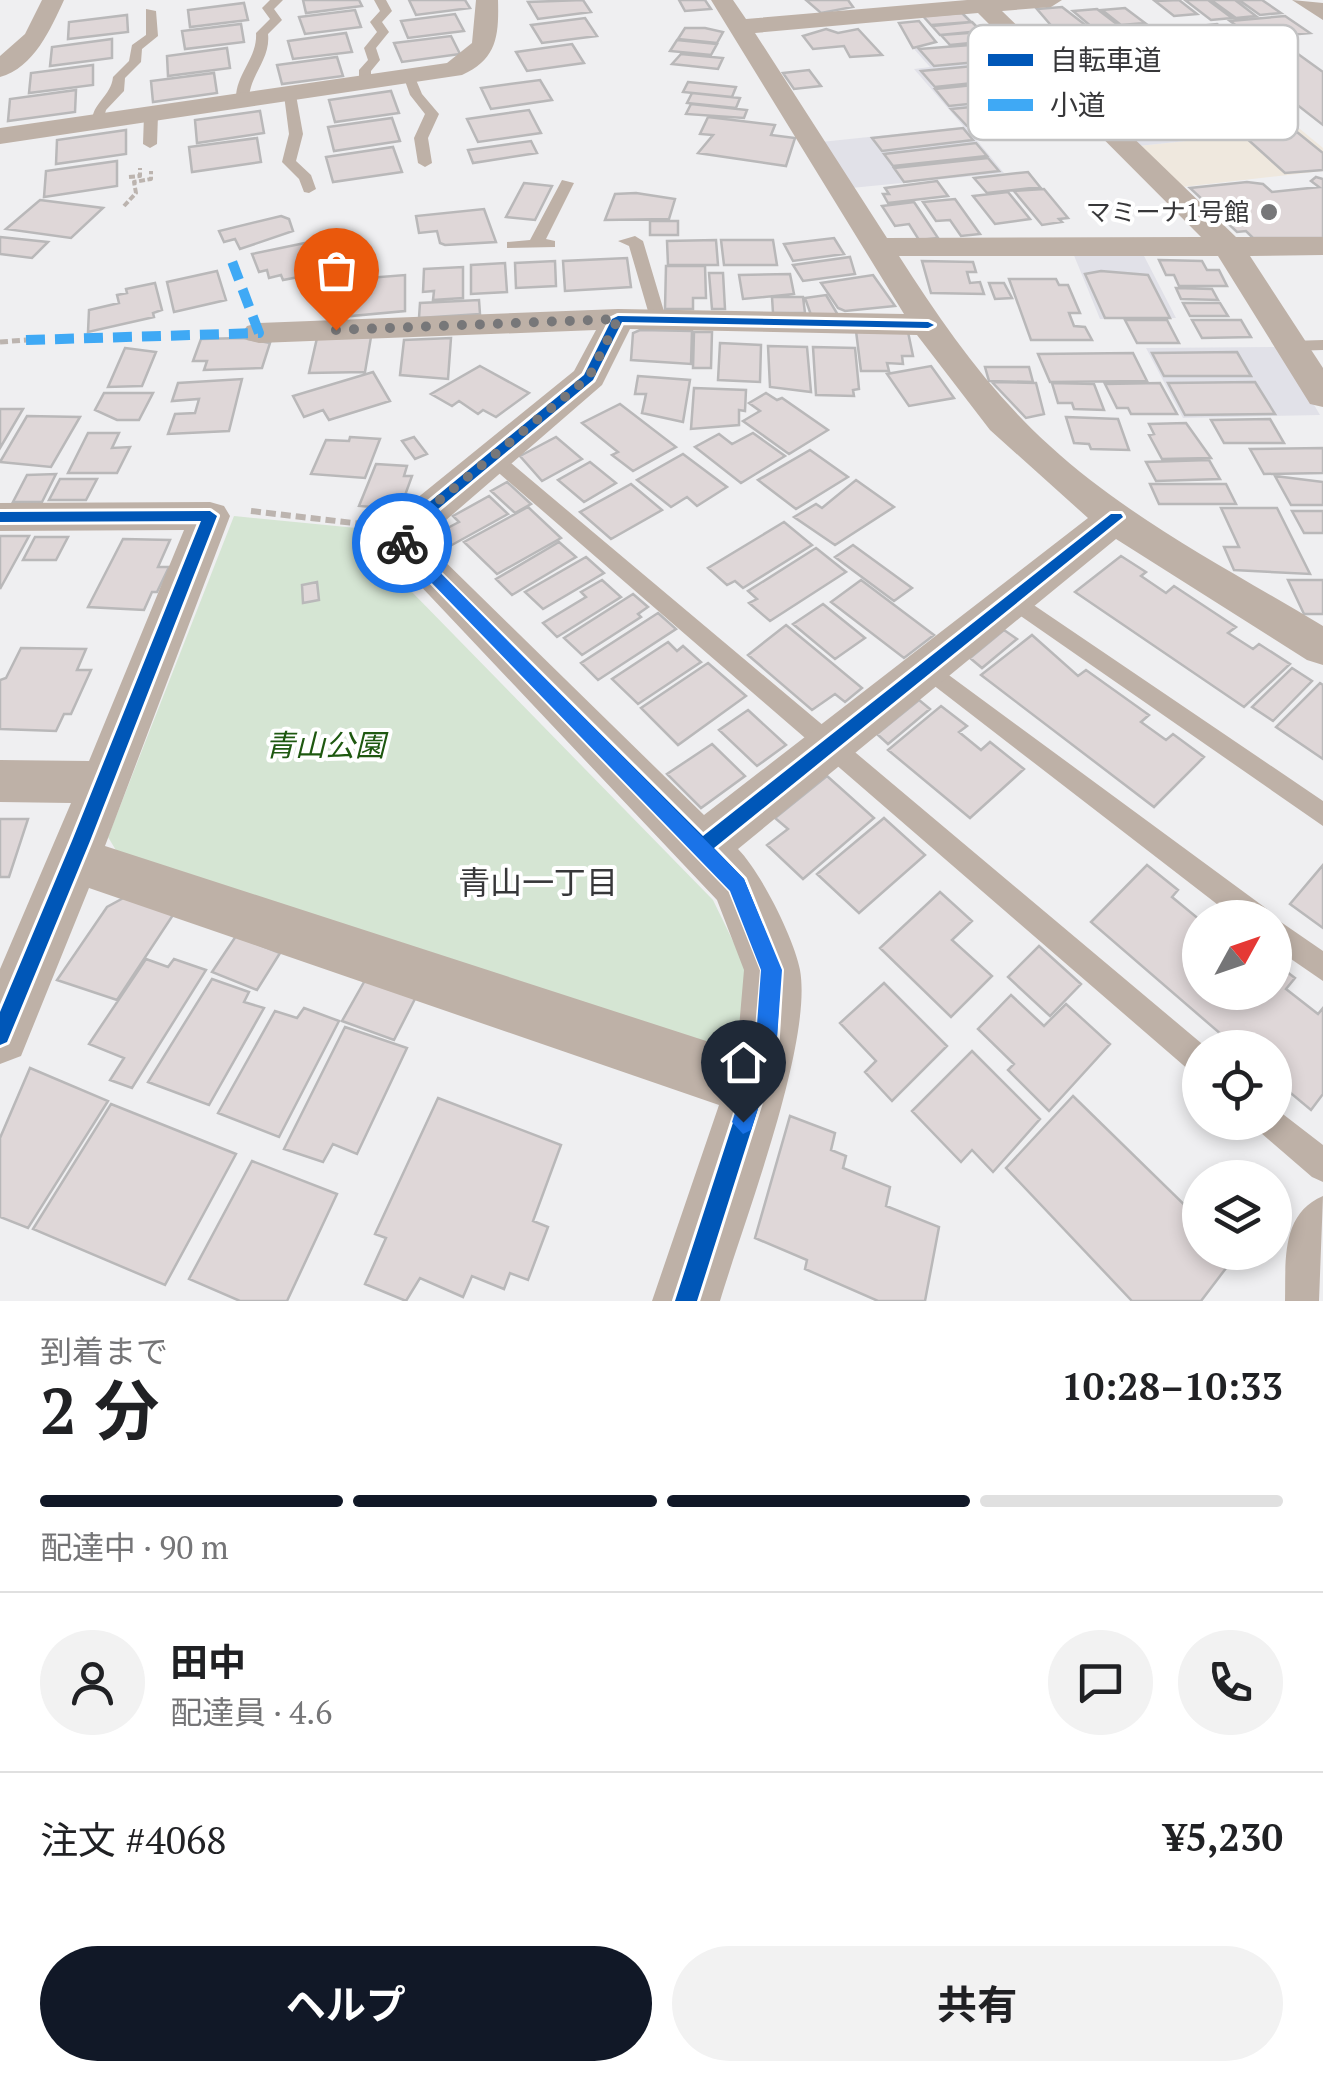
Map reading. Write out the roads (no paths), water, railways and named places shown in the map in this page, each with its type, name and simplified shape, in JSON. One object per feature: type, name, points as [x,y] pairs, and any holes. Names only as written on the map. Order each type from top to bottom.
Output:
[{"type":"street","points":[[0,69],[35,38],[53,0]]},
{"type":"street","points":[[0,136],[453,70],[479,58],[487,47],[487,0]]},
{"type":"street","points":[[1051,0],[731,14],[928,325],[958,370],[1004,424],[1068,482],[1116,517],[1323,648]]},
{"type":"street","points":[[1303,0],[1323,13]]},
{"type":"street","points":[[981,3],[1003,25]]},
{"type":"street","points":[[1120,140],[1228,246],[1323,396]]},
{"type":"street","points":[[878,247],[1323,246]]},
{"type":"street","points":[[259,333],[658,318],[928,325]]},
{"type":"street","points":[[618,319],[589,377],[408,526],[402,542],[738,886],[772,970],[766,1052],[686,1301]]},
{"type":"street","points":[[0,517],[210,516],[102,782],[76,860],[0,1035]]},
{"type":"street","points":[[702,847],[1116,517]]},
{"type":"street","points":[[0,781],[102,782]]},
{"type":"street","points":[[76,860],[755,1087]]},
{"type":"lane","points":[[242,102],[241,86],[264,51],[262,33],[276,20],[268,8],[277,0]]},
{"type":"lane","points":[[366,84],[365,70],[374,60],[370,48],[383,32],[376,22],[386,11],[380,0]]},
{"type":"lane","points":[[97,122],[100,109],[118,92],[119,77],[134,62],[136,48],[152,36],[150,11]]},
{"type":"lane","points":[[410,78],[416,95],[432,114],[420,138],[425,163]]},
{"type":"lane","points":[[290,95],[296,134],[289,162],[306,178],[309,189]]},
{"type":"lane","points":[[150,144],[151,114]]},
{"type":"lane","points":[[512,244],[545,244],[567,183]]},
{"type":"lane","points":[[626,241],[634,241],[658,318]]},
{"type":"lane","points":[[1291,346],[1323,345]]},
{"type":"lane","points":[[492,457],[1182,1046]]},
{"type":"lane","points":[[1013,599],[1323,815]]},
{"type":"lane","points":[[927,668],[1233,900]]},
{"type":"lane","points":[[1292,945],[1323,968]]},
{"type":"lane","points":[[1292,1139],[1323,1166]]},
{"type":"lane","points":[[1302,1301],[1303,1238],[1323,1212]]},
{"type":"place","name":"マミーナ1号館","points":[[1269,212]]},
{"type":"district","name":"青山一丁目","points":[[538,883]]},
{"type":"park label","name":"青山公園","points":[[325,746]]}]
